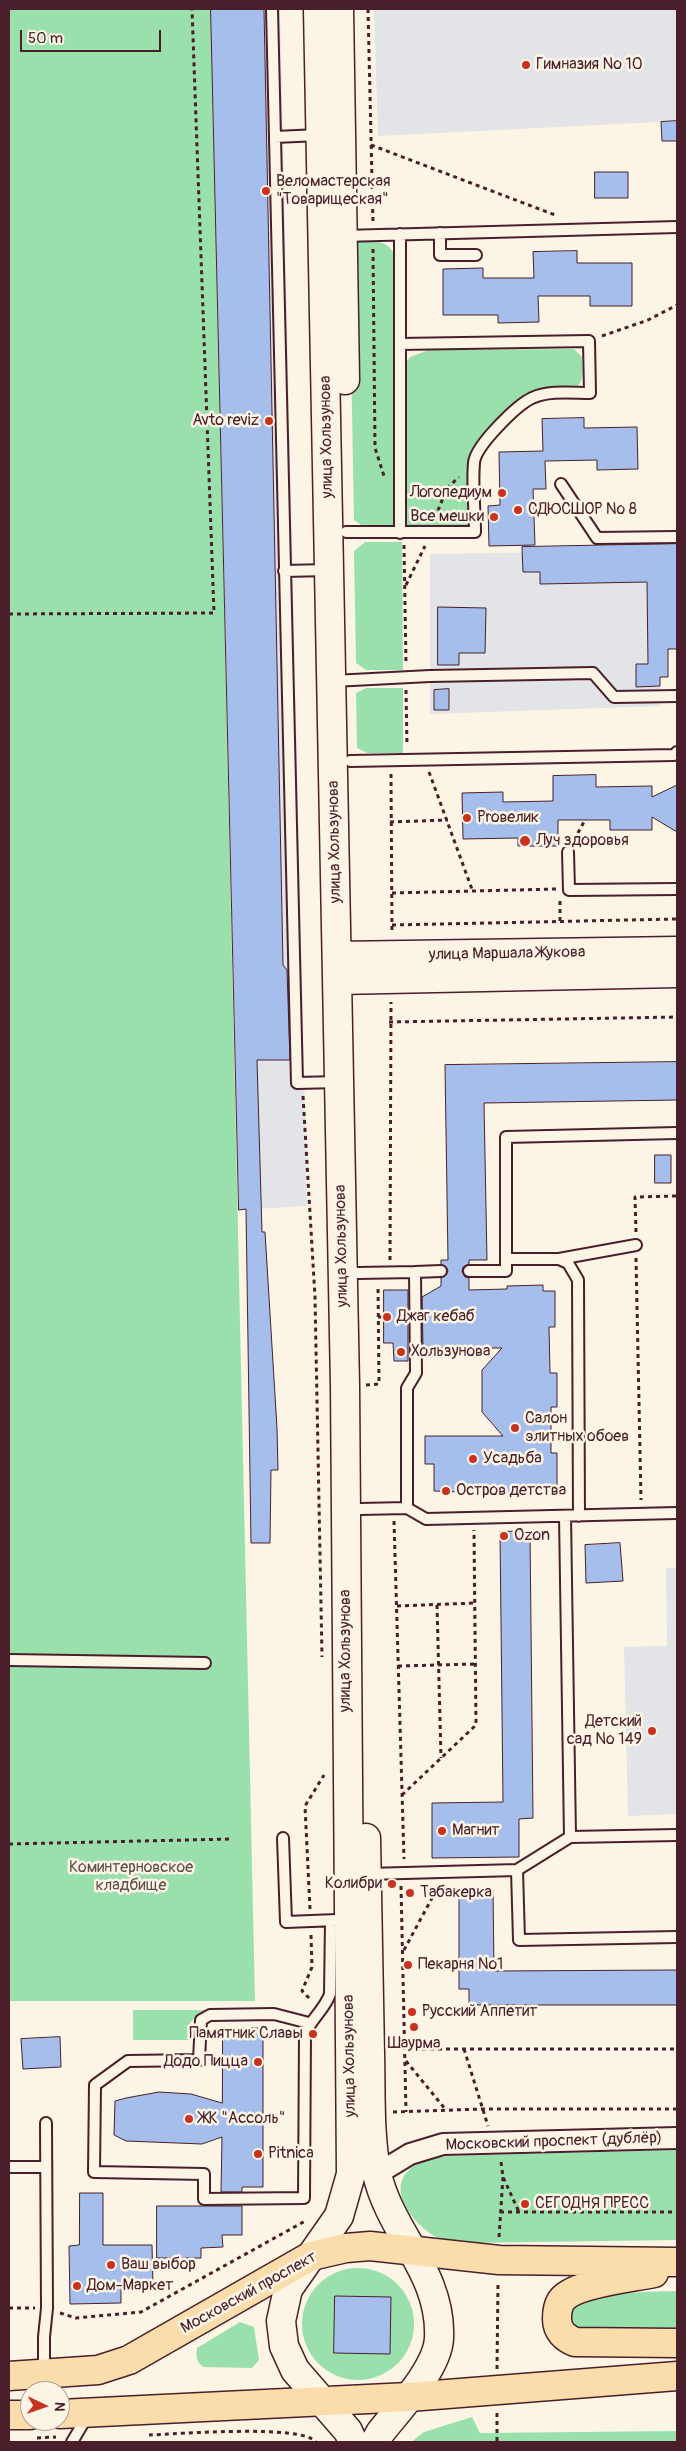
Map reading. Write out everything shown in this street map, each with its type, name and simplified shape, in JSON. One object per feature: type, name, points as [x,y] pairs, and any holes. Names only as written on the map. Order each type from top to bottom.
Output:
[{"type":"main road","name":"улица Хользунова","points":[[318,9],[330,570],[350,761],[346,968],[340,1082],[345,1385],[339,1920],[351,2174],[340,2216],[288,2289],[281,2321],[284,2346],[295,2370],[348,2431],[353,2442]]},
{"type":"main road","name":"улица Хользунова","points":[[339,9],[346,532],[341,680],[346,968],[357,1273],[371,2113],[377,2174],[391,2212],[430,2281],[439,2310],[440,2340],[429,2369],[375,2442]]},
{"type":"main road","name":"улица Маршала Жукова","points":[[346,968],[677,951]]},
{"type":"main road","name":"улица Маршала Жукова","points":[[392,967],[677,973]]},
{"type":"main road","name":"Московский проспект","points":[[9,2376],[98,2370],[129,2360],[311,2256],[346,2248],[370,2246],[499,2260],[677,2262]]},
{"type":"main road","points":[[677,2269],[581,2288],[561,2300],[556,2322],[559,2330],[566,2338],[575,2342],[677,2342]]},
{"type":"main road","points":[[79,2431],[322,2401],[409,2397],[677,2376]]},
{"type":"main road","points":[[9,2415],[20,2421]]},
{"type":"street","name":"Московский проспект (дублёр)","points":[[377,2174],[410,2154],[443,2144],[677,2138]]},
{"type":"lane","points":[[272,9],[297,1083],[340,1082]]},
{"type":"lane","points":[[275,137],[320,135]]},
{"type":"lane","points":[[343,236],[677,227]]},
{"type":"lane","points":[[440,233],[440,255],[476,254]]},
{"type":"lane","points":[[400,234],[400,533]]},
{"type":"lane","points":[[346,532],[475,532],[474,461],[482,445],[517,410],[533,398],[558,393],[590,393],[590,341],[400,344]]},
{"type":"lane","points":[[561,484],[597,538],[677,537]]},
{"type":"lane","points":[[284,571],[330,570]]},
{"type":"lane","points":[[341,680],[430,676],[593,674],[614,697],[677,696]]},
{"type":"lane","points":[[350,761],[674,755],[677,752]]},
{"type":"lane","points":[[568,852],[565,889],[677,889]]},
{"type":"lane","points":[[469,1270],[506,1271],[506,1137],[677,1133]]},
{"type":"lane","points":[[506,1259],[559,1258],[636,1245]]},
{"type":"lane","points":[[559,1258],[568,1263],[578,1280],[579,1516]]},
{"type":"lane","points":[[357,1273],[441,1271]]},
{"type":"lane","points":[[407,1508],[407,1388],[416,1373],[415,1272]]},
{"type":"lane","points":[[360,1509],[407,1508],[426,1519],[677,1513]]},
{"type":"lane","points":[[564,1516],[570,1837]]},
{"type":"lane","points":[[9,1660],[205,1664]]},
{"type":"lane","points":[[367,1874],[518,1870],[570,1837],[677,1835]]},
{"type":"lane","points":[[283,1838],[286,1922],[339,1920],[330,1994],[326,2004],[320,2008],[309,2023],[305,2034],[304,2198],[204,2199],[204,2174],[94,2172],[95,2085],[128,2061],[199,2060],[201,2020],[210,2015],[274,2014],[309,2023]]},
{"type":"lane","points":[[518,1870],[519,1940],[677,1937]]},
{"type":"lane","points":[[44,2375],[44,2337],[47,2308],[46,2123]]},
{"type":"lane","points":[[9,2167],[45,2166]]},
{"type":"path","points":[[9,614],[214,613],[192,9]]},
{"type":"path","points":[[371,145],[591,229]]},
{"type":"path","points":[[590,341],[648,320],[677,305]]},
{"type":"path","points":[[424,760],[448,820],[473,892]]},
{"type":"path","points":[[390,1272],[391,761]]},
{"type":"path","points":[[390,822],[448,820]]},
{"type":"path","points":[[568,852],[585,820]]},
{"type":"path","points":[[392,892],[565,889],[560,921]]},
{"type":"path","points":[[392,925],[677,919]]},
{"type":"path","points":[[390,1022],[677,1016]]},
{"type":"path","points":[[303,1083],[315,1297],[322,1665]]},
{"type":"path","points":[[641,1514],[635,1198],[677,1196]]},
{"type":"path","points":[[378,1317],[384,1317]]},
{"type":"path","points":[[394,1508],[402,1795],[406,2112],[483,2109],[677,2109]]},
{"type":"path","points":[[402,1795],[476,1725],[474,1518]]},
{"type":"path","points":[[396,1606],[475,1603]]},
{"type":"path","points":[[437,1604],[441,1758]]},
{"type":"path","points":[[398,1666],[476,1664]]},
{"type":"path","points":[[320,2008],[302,1992],[312,1967],[306,1806],[325,1774]]},
{"type":"path","points":[[9,1844],[231,1839]]},
{"type":"path","points":[[403,1952],[446,1872]]},
{"type":"path","points":[[406,2049],[677,2049]]},
{"type":"path","points":[[464,2049],[483,2109]]},
{"type":"path","points":[[406,2061],[446,2110]]},
{"type":"path","points":[[497,2442],[500,2212],[503,2178]]},
{"type":"path","points":[[500,2212],[677,2212]]},
{"type":"path","points":[[9,2308],[47,2308],[76,2318],[141,2312],[311,2217]]},
{"type":"path","points":[[143,2435],[267,2431],[291,2433],[314,2438],[316,2442]]},
{"type":"shaded area","points":[[211,9],[280,9],[307,1206],[239,1210]]},
{"type":"shaded area","name":"Гимназия № 10","points":[[374,9],[677,9],[677,121],[378,136]]},
{"type":"shaded area","points":[[646,542],[677,542],[677,649],[668,649],[668,677],[660,677],[660,706],[430,714],[430,554],[550,552],[550,546],[646,545]]},
{"type":"shaded area","name":"Детский сад № 149","points":[[666,1568],[677,1568],[677,1814],[628,1816],[624,1647],[667,1646]]},
{"type":"green space","name":"Коминтерновское кладбище","points":[[9,9],[211,9],[255,2001],[9,2001]]},
{"type":"green space","points":[[358,241],[383,243],[394,253],[394,526],[364,527],[354,520],[349,248]]},
{"type":"green space","points":[[574,349],[582,357],[582,378],[576,388],[527,396],[476,444],[468,473],[468,525],[405,526],[405,364],[410,357],[429,350]]},
{"type":"green space","points":[[365,542],[402,542],[403,670],[366,670],[356,663],[354,551]]},
{"type":"green space","points":[[366,688],[403,688],[403,753],[367,753],[357,748],[356,693]]},
{"type":"green space","points":[[133,2010],[205,2010],[193,2018],[188,2030],[188,2040],[133,2040]]},
{"type":"green space","points":[[677,2150],[677,2240],[467,2243],[446,2241],[431,2234],[422,2227],[414,2219],[402,2199],[401,2188],[403,2178],[410,2169],[427,2160],[446,2156]]},
{"type":"green space","points":[[358,2268],[380,2272],[398,2284],[410,2302],[414,2324],[410,2346],[398,2364],[380,2376],[358,2380],[336,2376],[318,2364],[306,2346],[302,2324],[306,2302],[318,2284],[336,2272]]},
{"type":"green space","points":[[677,2291],[677,2337],[566,2330],[570,2304],[609,2295]]},
{"type":"green space","points":[[240,2322],[254,2327],[259,2360],[252,2368],[203,2367],[197,2358],[197,2348]]},
{"type":"green space","points":[[472,2417],[480,2433],[677,2431],[677,2442],[411,2442],[424,2432]]},
{"type":"building","points":[[211,9],[264,9],[283,965],[287,970],[290,1060],[257,1060],[262,1232],[265,1232],[277,1428],[278,1470],[271,1470],[270,1543],[251,1543],[246,1209],[239,1210]]},
{"type":"building","points":[[677,121],[677,141],[662,141],[661,122]]},
{"type":"building","points":[[595,172],[628,172],[628,198],[595,198]]},
{"type":"building","points":[[577,251],[577,263],[632,263],[632,306],[590,306],[590,296],[538,296],[539,322],[498,323],[498,315],[443,315],[443,269],[483,268],[483,278],[534,278],[533,252]]},
{"type":"building","points":[[584,418],[584,428],[637,427],[638,469],[597,470],[597,460],[545,461],[546,489],[533,489],[535,545],[489,546],[488,506],[500,505],[499,452],[543,451],[542,419]]},
{"type":"building","points":[[677,544],[677,649],[668,649],[668,677],[660,677],[660,686],[636,687],[636,664],[648,664],[647,582],[540,584],[540,572],[523,572],[522,547]]},
{"type":"building","points":[[438,607],[486,608],[485,653],[459,653],[459,665],[438,665]]},
{"type":"building","points":[[449,689],[449,710],[434,710],[434,690]]},
{"type":"building","points":[[596,775],[596,787],[652,786],[652,797],[677,785],[677,832],[652,817],[652,830],[610,830],[610,820],[558,820],[558,846],[518,846],[518,838],[463,839],[462,793],[503,792],[503,802],[553,801],[553,776]]},
{"type":"building","points":[[677,1062],[677,1100],[484,1103],[487,1260],[469,1260],[469,1264],[463,1267],[462,1271],[465,1277],[469,1278],[469,1290],[507,1289],[507,1286],[543,1285],[543,1291],[555,1291],[555,1327],[549,1327],[550,1373],[557,1373],[557,1407],[551,1407],[551,1453],[557,1453],[557,1489],[547,1489],[547,1495],[434,1491],[434,1464],[425,1464],[425,1436],[503,1436],[482,1412],[482,1370],[502,1348],[423,1348],[422,1297],[441,1286],[441,1278],[448,1271],[441,1264],[441,1260],[448,1260],[445,1065]]},
{"type":"building","points":[[655,1155],[671,1155],[671,1183],[655,1183]]},
{"type":"building","points":[[384,1290],[408,1290],[408,1361],[394,1361],[393,1343],[384,1343]]},
{"type":"building","points":[[530,1531],[533,1818],[519,1819],[519,1857],[432,1858],[432,1803],[503,1802],[500,1532]]},
{"type":"building","points":[[620,1543],[623,1581],[586,1583],[585,1545]]},
{"type":"building","points":[[473,1890],[493,1890],[494,1971],[675,1970],[677,1971],[677,2005],[469,2005],[469,1989],[459,1989],[459,1893],[472,1893]]},
{"type":"building","name":"ЖК \"Ассоль\"","points":[[223,2028],[263,2028],[263,2187],[242,2187],[242,2192],[221,2192],[222,2137],[202,2144],[126,2141],[114,2135],[115,2101],[159,2092],[191,2094],[222,2103]]},
{"type":"building","points":[[60,2037],[61,2067],[23,2069],[21,2039]]},
{"type":"building","name":"Ваш выбор","points":[[80,2193],[103,2193],[103,2245],[152,2245],[153,2288],[121,2288],[121,2303],[70,2304],[69,2246],[79,2245]]},
{"type":"building","points":[[157,2206],[242,2206],[242,2235],[222,2235],[223,2247],[201,2248],[201,2258],[157,2258]]},
{"type":"building","points":[[335,2296],[391,2297],[390,2354],[334,2353]]},
{"type":"place","name":"Гимназия № 10","points":[[526,65]]},
{"type":"place","name":"Веломастерская \"Товарищеская\"","points":[[266,191]]},
{"type":"place","name":"Avto reviz","points":[[269,421]]},
{"type":"place","name":"Логопедиум","points":[[502,493]]},
{"type":"place","name":"СДЮСШОР № 8","points":[[518,510]]},
{"type":"place","name":"Все мешки","points":[[494,517]]},
{"type":"place","name":"Proвелик","points":[[467,818]]},
{"type":"place","name":"Луч здоровья","points":[[525,841]]},
{"type":"place","name":"Джаг кебаб","points":[[387,1317]]},
{"type":"place","name":"Хользунова","points":[[401,1352]]},
{"type":"place","name":"Салон элитных обоев","points":[[515,1428]]},
{"type":"place","name":"Усадьба","points":[[473,1459]]},
{"type":"place","name":"Остров детства","points":[[446,1491]]},
{"type":"place","name":"Ozon","points":[[504,1536]]},
{"type":"place","name":"Детский сад № 149","points":[[652,1731]]},
{"type":"place","name":"Магнит","points":[[442,1831]]},
{"type":"place","name":"Колибри","points":[[392,1884]]},
{"type":"place","name":"Табакерка","points":[[410,1893]]},
{"type":"place","name":"Пекарня №1","points":[[408,1965]]},
{"type":"place","name":"Русский Аппетит","points":[[412,2012]]},
{"type":"place","name":"Шаурма","points":[[414,2027]]},
{"type":"place","name":"Памятник Славы","points":[[313,2034]]},
{"type":"place","name":"Додо Пицца","points":[[258,2062]]},
{"type":"place","name":"ЖК \"Ассоль\"","points":[[189,2119]]},
{"type":"place","name":"Pitnica","points":[[258,2154]]},
{"type":"place","name":"СЕГОДНЯ ПРЕСС","points":[[525,2204]]},
{"type":"place","name":"Ваш выбор","points":[[111,2265]]},
{"type":"place","name":"Дом-Маркет","points":[[77,2286]]}]
